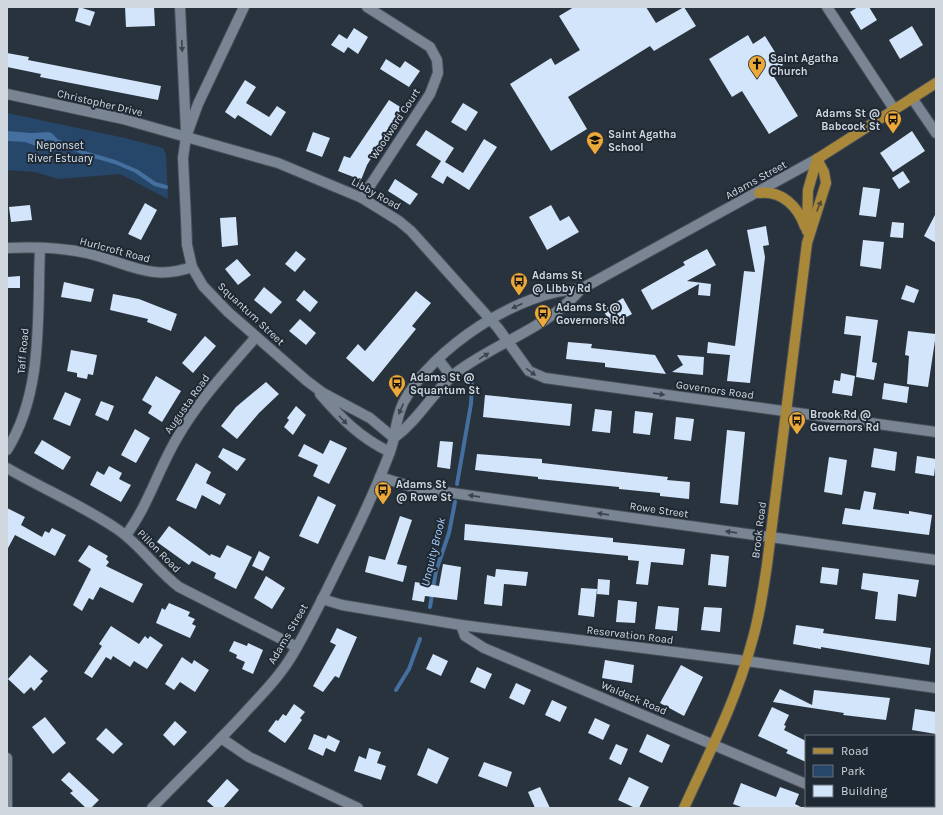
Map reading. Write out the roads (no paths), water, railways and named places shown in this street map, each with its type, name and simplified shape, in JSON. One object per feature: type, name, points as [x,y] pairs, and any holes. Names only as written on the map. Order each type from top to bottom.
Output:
[{"type":"main road","points":[[923,91],[936,77]]},
{"type":"main road","name":"Adams Street","points":[[817,159],[936,83]]},
{"type":"main road","name":"Brook Road","points":[[807,243],[826,183],[824,172],[817,159]]},
{"type":"main road","name":"Brook Road","points":[[684,808],[746,661],[761,601],[807,243],[808,195],[817,159]]},
{"type":"main road","points":[[759,193],[776,194],[792,204],[802,220],[807,243]]},
{"type":"street","name":"Squantum Street","points":[[180,7],[186,137],[184,158],[186,226],[187,245],[192,267],[197,277],[211,294],[256,337],[323,393],[370,418],[394,438]]},
{"type":"street","name":"Squantum Street","points":[[186,137],[198,104],[244,7]]},
{"type":"street","name":"Woodward Court","points":[[362,198],[434,87],[438,73],[437,60],[434,53],[424,43],[367,7]]},
{"type":"street","points":[[827,7],[894,109]]},
{"type":"street","name":"Christopher Drive","points":[[7,94],[123,119],[186,137]]},
{"type":"street","points":[[912,98],[936,133]]},
{"type":"street","name":"Libby Road","points":[[186,137],[283,165],[362,198],[399,221],[411,231],[508,341]]},
{"type":"street","name":"Adams Street","points":[[394,438],[411,425],[435,393],[452,376],[558,311],[581,289],[759,193],[817,159]]},
{"type":"street","name":"Hurlcroft Road","points":[[7,248],[66,249],[87,253],[158,274],[176,272],[192,267]]},
{"type":"street","name":"Taff Road","points":[[7,450],[22,421],[33,378],[36,348],[40,248]]},
{"type":"street","name":"Adams Street","points":[[152,808],[221,738],[275,679],[297,647],[322,599],[380,477],[390,452],[398,416],[403,403],[416,384],[438,360],[465,336],[491,320],[539,296],[560,290],[581,289]]},
{"type":"street","name":"Augusta Road","points":[[126,535],[142,509],[171,449],[190,417],[210,389],[256,337]]},
{"type":"street","name":"Governors Road","points":[[508,341],[525,367],[534,375],[539,377],[936,432]]},
{"type":"street","points":[[438,360],[452,376]]},
{"type":"street","name":"Squantum Street","points":[[308,381],[355,432],[377,446],[390,452]]},
{"type":"street","name":"Pillon Road","points":[[7,468],[126,535],[166,576],[180,587],[297,647]]},
{"type":"street","name":"Rowe Street","points":[[380,477],[416,488],[936,560]]},
{"type":"street","name":"Reservation Road","points":[[322,599],[342,606],[461,626],[746,661],[936,688]]},
{"type":"street","name":"Waldeck Road","points":[[461,626],[465,636],[484,648],[805,784]]},
{"type":"street","points":[[221,738],[249,756],[358,808]]},
{"type":"street","points":[[7,758],[7,808]]},
{"type":"waterway","name":"Unquity Brook","points":[[55,140],[84,153],[115,162],[136,171],[155,184],[166,187]]},
{"type":"waterway","name":"Unquity Brook","points":[[457,484],[471,404],[472,383]]},
{"type":"waterway","name":"Unquity Brook","points":[[430,607],[436,571],[449,533],[455,502]]},
{"type":"waterway","name":"Unquity Brook","points":[[396,690],[409,669],[420,639]]},
{"type":"place","name":"Saint Agatha Church","points":[[757,79]]},
{"type":"place","name":"Adams St @ Babcock St","points":[[893,134]]},
{"type":"place","name":"Saint Agatha School","points":[[595,155]]},
{"type":"place","name":"Adams St @ Libby Rd","points":[[519,296]]},
{"type":"place","name":"Adams St @ Governors Rd","points":[[543,328]]},
{"type":"place","name":"Adams St @ Squantum St","points":[[397,398]]},
{"type":"place","name":"Brook Rd @ Governors Rd","points":[[797,435]]},
{"type":"place","name":"Adams St @ Rowe St","points":[[383,505]]},
{"type":"park label","name":"Neponset River Estuary","points":[[60,151]]}]
